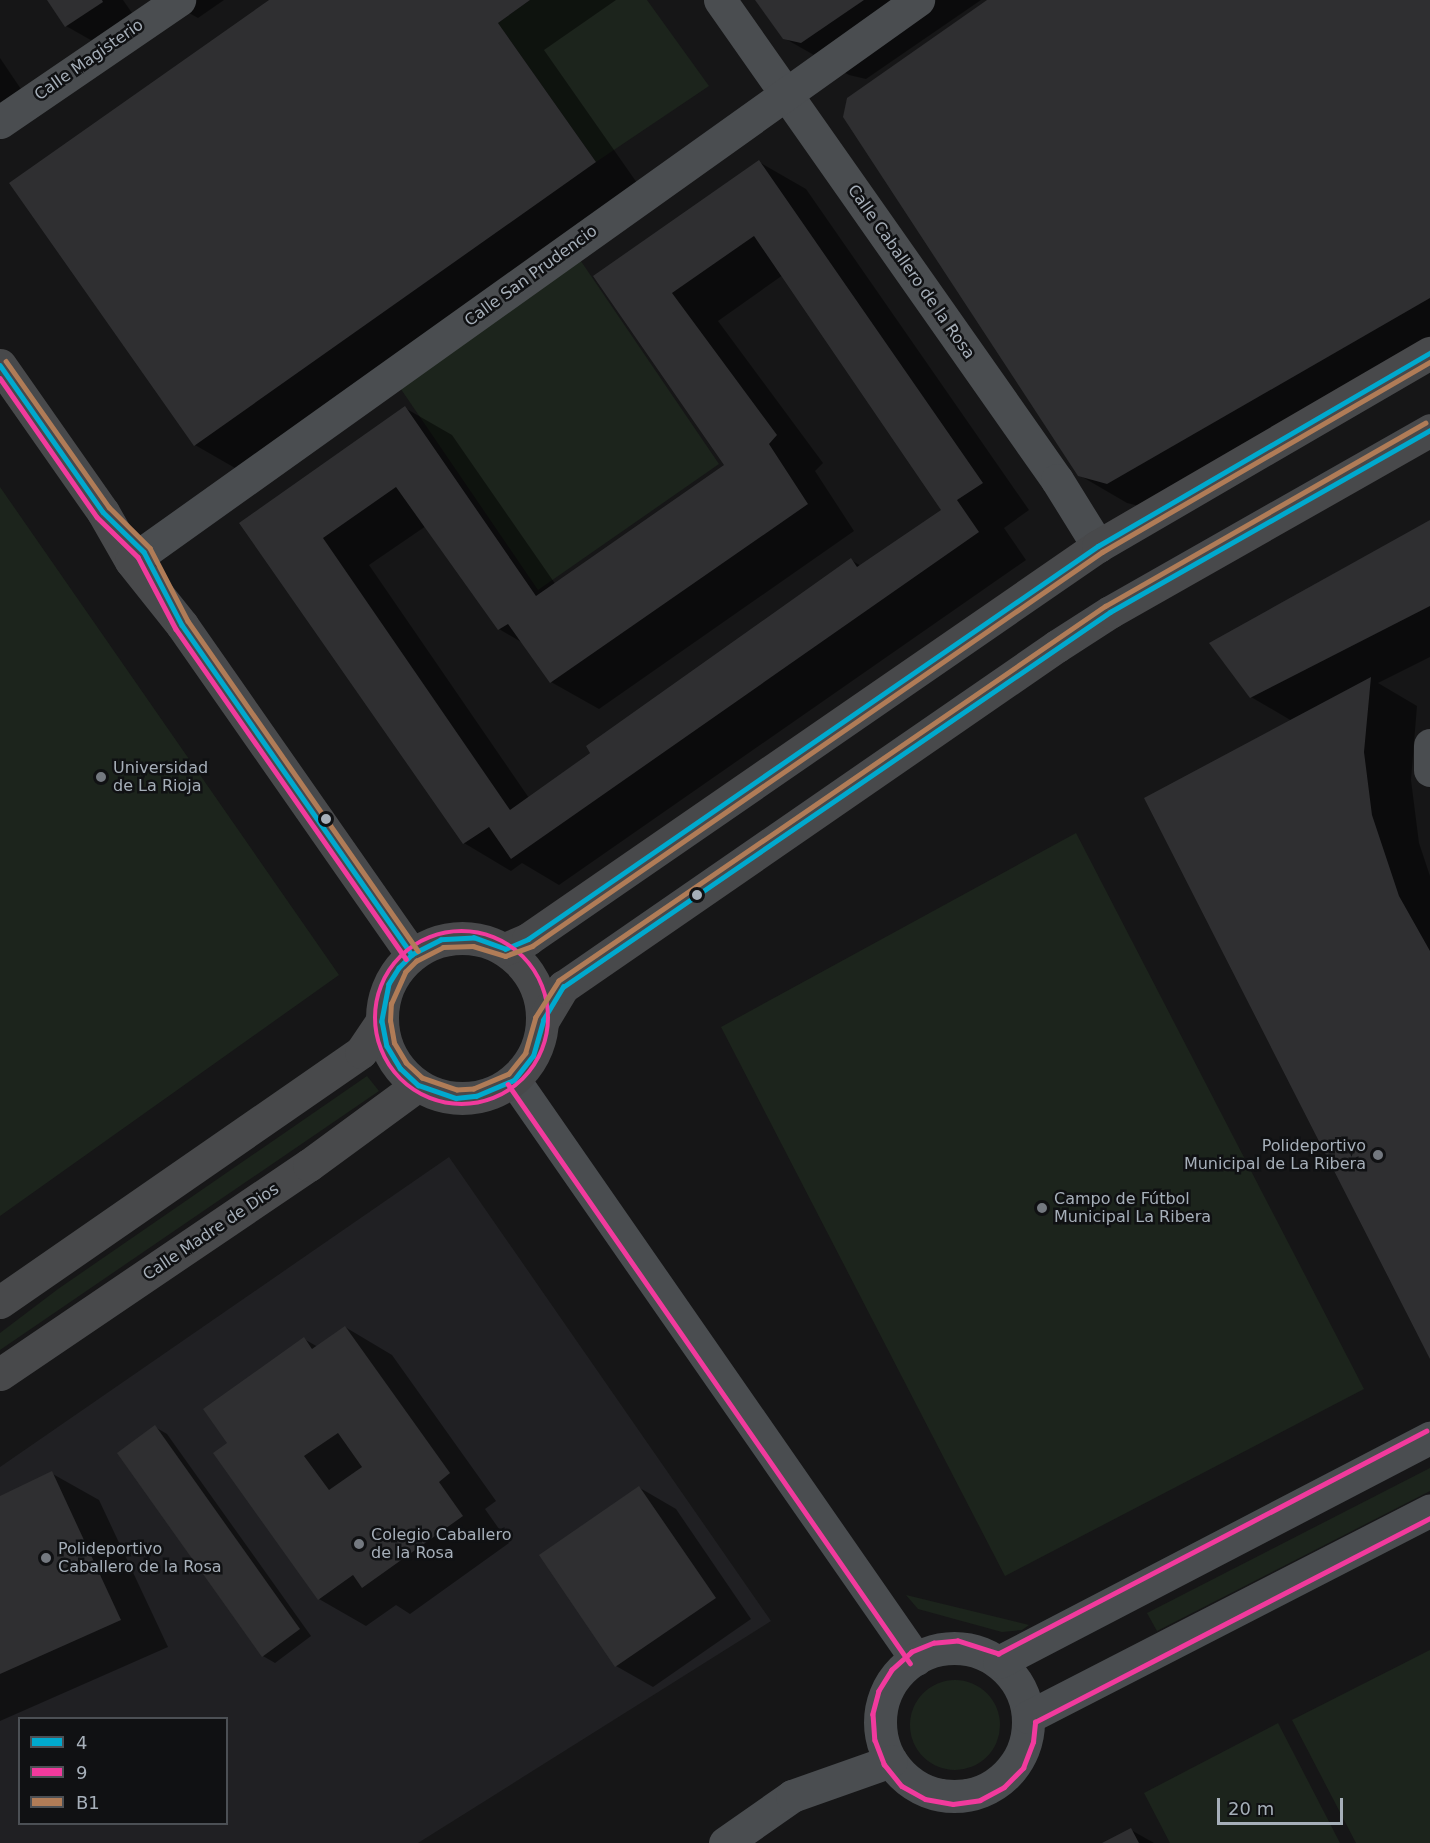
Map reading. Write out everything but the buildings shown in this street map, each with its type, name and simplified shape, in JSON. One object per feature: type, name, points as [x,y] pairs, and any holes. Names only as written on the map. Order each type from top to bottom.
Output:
[{"type":"main road","points":[[505,949],[528,939],[1098,546],[1430,353]]},
{"type":"main road","points":[[0,365],[103,512],[132,561],[182,625],[412,955]]},
{"type":"main road","points":[[543,1020],[539,993],[526,967],[505,949],[474,938],[441,940],[412,955],[389,984],[382,1021],[387,1046],[400,1068],[418,1085],[456,1098],[477,1096],[514,1080],[533,1056],[543,1020],[563,987],[1110,612],[1430,430]]},
{"type":"main road","points":[[103,512],[144,552],[182,625]]},
{"type":"main road","points":[[0,1302],[361,1052],[382,1021]]},
{"type":"main road","name":"Calle Madre de Dios","points":[[0,1374],[309,1165],[418,1085]]},
{"type":"street","name":"Calle Magisterio","points":[[0,122],[144,9],[180,0]]},
{"type":"street","name":"Calle Caballero de la Rosa","points":[[720,0],[1057,480],[1098,546]]},
{"type":"street","name":"Calle San Prudencio","points":[[144,552],[784,92],[918,0]]},
{"type":"street","points":[[1430,745],[1430,771]]},
{"type":"street","points":[[514,1080],[916,1659]]},
{"type":"street","points":[[999,1662],[1430,1438]]},
{"type":"street","points":[[1028,1717],[1430,1510]]},
{"type":"street","points":[[958,1648],[979,1652],[999,1662],[1023,1695],[1028,1717],[1026,1740],[1017,1763],[999,1781],[977,1793],[952,1797],[928,1792],[907,1780],[891,1761],[882,1739],[880,1716],[886,1694],[898,1674],[916,1659],[936,1650],[958,1648]]},
{"type":"street","points":[[725,1843],[792,1796],[891,1761]]},
{"type":"shaded area","points":[[530,0],[647,0],[709,86],[596,162],[498,23]]},
{"type":"shaded area","points":[[572,248],[719,464],[538,590],[392,376]]},
{"type":"shaded area","name":"Universidad de La Rioja","points":[[0,487],[339,975],[0,1216]]},
{"type":"shaded area","name":"Campo de Fútbol Municipal La Ribera","points":[[1076,833],[1364,1389],[1005,1576],[721,1027]]},
{"type":"shaded area","points":[[367,1076],[379,1091],[0,1350],[0,1333],[58,1289]]},
{"type":"shaded area","name":"Colegio Caballero de la Rosa","points":[[449,1157],[771,1621],[418,1843],[0,1843],[0,1467]]},
{"type":"shaded area","points":[[1430,1468],[1430,1491],[1157,1631],[1147,1613]]},
{"type":"shaded area","points":[[906,1595],[1029,1625],[1022,1630],[1002,1632],[918,1609]]},
{"type":"shaded area","points":[[1430,1650],[1430,1843],[1356,1843],[1292,1720]]},
{"type":"shaded area","points":[[946,1680],[964,1680],[980,1687],[993,1700],[1000,1716],[1000,1734],[993,1750],[980,1763],[964,1770],[946,1770],[930,1763],[917,1750],[910,1734],[910,1716],[917,1700],[930,1687]]},
{"type":"shaded area","points":[[1278,1723],[1340,1843],[1170,1843],[1144,1793]]},
{"type":"transit line","name":"4","points":[[505,949],[528,939],[1098,546],[1430,353]]},
{"type":"transit line","name":"B1","points":[[6,361],[109,507],[150,548],[188,621],[418,951]]},
{"type":"transit line","name":"B1","points":[[1426,423],[1106,606],[559,981],[536,1017],[526,1053],[509,1074],[474,1089],[457,1090],[422,1078],[406,1063],[394,1043],[390,1021],[391,1004],[405,972],[416,961],[443,947],[473,946],[505,956],[532,946],[1102,552],[1430,362]]},
{"type":"transit line","name":"4","points":[[0,365],[103,512],[144,552],[182,625],[412,955]]},
{"type":"transit line","name":"9","points":[[0,378],[97,517],[138,557],[176,629],[406,959]]},
{"type":"transit line","name":"4","points":[[505,949],[474,938],[441,940],[412,955],[399,968],[389,984],[382,1021],[387,1046],[400,1068],[418,1085],[456,1098],[476,1096],[514,1080],[533,1056],[543,1020],[563,987],[1110,612],[1430,430]]},
{"type":"transit line","name":"9","points":[[462,931],[495,937],[524,956],[543,985],[549,1018],[543,1051],[524,1080],[495,1099],[462,1105],[429,1099],[400,1080],[381,1051],[375,1018],[381,985],[400,956],[429,937],[462,931]]},
{"type":"transit line","name":"9","points":[[508,1084],[910,1663]]},
{"type":"transit line","name":"9","points":[[1427,1431],[999,1654],[958,1641],[934,1643],[912,1652],[892,1670],[879,1691],[873,1714],[875,1740],[884,1764],[902,1786],[925,1799],[953,1804],[980,1800],[1004,1787],[1023,1768],[1033,1742],[1035,1722],[1430,1518]]},
{"type":"place","name":"Universidad de La Rioja","points":[[101,777]]},
{"type":"place","name":"Polideportivo Municipal de La Ribera","points":[[1378,1155]]},
{"type":"place","name":"Campo de Fútbol Municipal La Ribera","points":[[1042,1208]]},
{"type":"place","name":"Colegio Caballero de la Rosa","points":[[359,1544]]},
{"type":"place","name":"Polideportivo Caballero de la Rosa","points":[[46,1558]]}]
